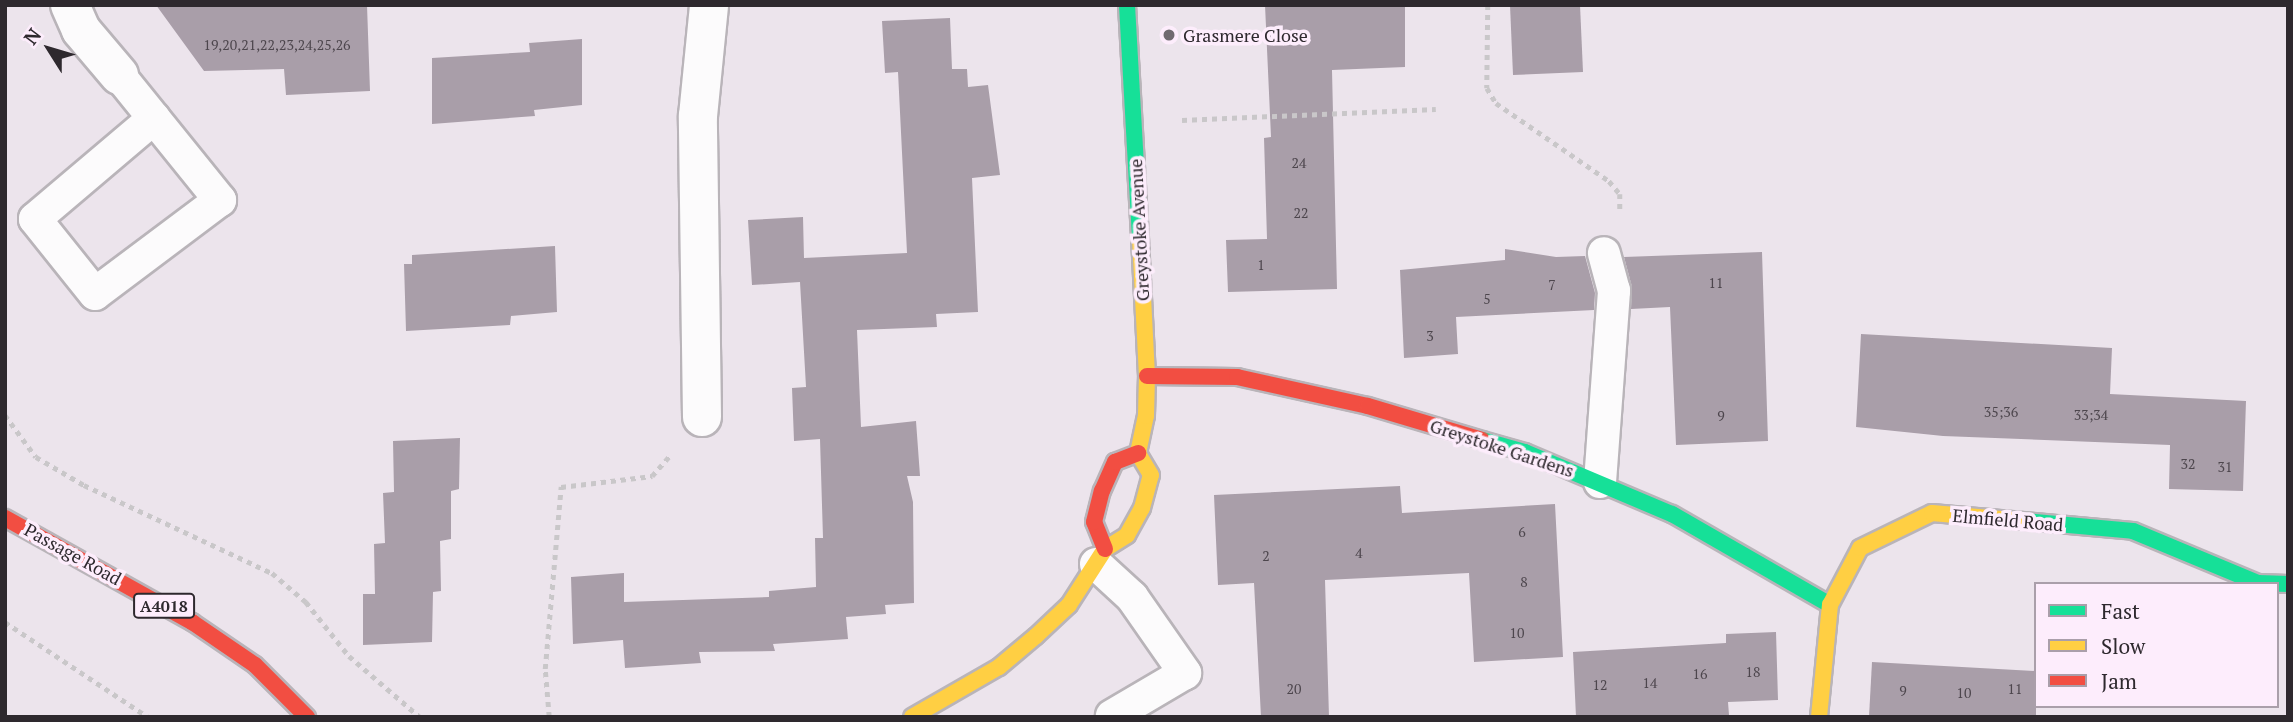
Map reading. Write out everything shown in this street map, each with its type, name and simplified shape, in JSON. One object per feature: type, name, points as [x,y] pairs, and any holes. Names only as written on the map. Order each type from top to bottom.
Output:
[{"type":"street","points":[[70,5],[81,30],[119,75]]},
{"type":"street","points":[[702,418],[698,116],[709,5]]},
{"type":"street","name":"Greystoke Avenue","points":[[1127,5],[1147,376],[1146,416],[1138,453]]},
{"type":"street","name":"Greystoke Gardens","points":[[1147,376],[1237,377],[1368,406],[1525,452],[1672,514],[1830,605]]},
{"type":"street","points":[[912,717],[999,667],[1069,605],[1100,557],[1127,535],[1142,508],[1151,475],[1138,453],[1115,462],[1102,491],[1094,522],[1100,557]]},
{"type":"street","name":"Elmfield Road","points":[[1819,717],[1830,605],[1860,548],[1932,513],[2133,531],[2256,582]]},
{"type":"street","name":"Passage Road","points":[[5,518],[192,622],[255,665],[307,717]]},
{"type":"lane","points":[[119,75],[154,118],[220,200],[95,294],[35,219],[154,118]]},
{"type":"lane","points":[[1600,482],[1614,291],[1604,253]]},
{"type":"lane","points":[[1100,557],[1132,597],[1185,673],[1112,716]]},
{"type":"path","points":[[1488,5],[1487,88],[1496,103],[1609,181],[1620,194],[1621,207]]},
{"type":"path","points":[[1133,122],[1436,109]]},
{"type":"path","points":[[5,415],[36,457],[84,485],[272,573],[306,602],[349,656],[420,717]]},
{"type":"path","points":[[549,717],[545,669],[561,487],[652,475],[702,418]]},
{"type":"path","points":[[5,622],[148,717]]},
{"type":"building","points":[[156,5],[367,5],[370,91],[286,95],[284,69],[204,71]]},
{"type":"building","points":[[1265,5],[1405,5],[1405,67],[1332,70],[1337,289],[1228,292],[1226,240],[1267,239],[1264,138],[1271,137]]},
{"type":"building","points":[[1510,5],[1580,5],[1583,72],[1513,75]]},
{"type":"building","points":[[950,18],[952,69],[967,69],[968,87],[988,85],[1000,175],[972,178],[978,312],[936,314],[937,327],[857,330],[861,427],[916,421],[920,476],[907,476],[913,502],[914,603],[885,605],[886,614],[846,617],[848,639],[773,644],[775,651],[699,652],[701,663],[625,668],[623,640],[573,644],[571,577],[624,573],[624,602],[769,597],[769,591],[816,587],[815,538],[823,538],[820,439],[794,441],[792,388],[806,387],[800,282],[752,285],[748,220],[803,217],[804,258],[907,253],[898,72],[885,73],[882,21]]},
{"type":"building","points":[[582,39],[582,105],[534,110],[535,116],[432,124],[432,58],[530,52],[529,43]]},
{"type":"building","points":[[555,246],[557,312],[511,316],[510,325],[406,331],[404,264],[412,264],[412,255]]},
{"type":"building","points":[[1505,249],[1556,257],[1585,256],[1595,293],[1594,310],[1456,317],[1458,354],[1404,358],[1400,270],[1505,260]]},
{"type":"building","points":[[1762,252],[1768,441],[1676,445],[1670,307],[1631,309],[1632,287],[1624,257]]},
{"type":"building","points":[[1861,334],[2112,348],[2110,394],[2246,401],[2243,491],[2169,489],[2170,445],[1943,436],[1856,427]]},
{"type":"building","points":[[460,438],[459,489],[451,491],[451,539],[440,541],[441,591],[433,592],[432,642],[363,645],[363,594],[375,594],[374,544],[385,543],[383,493],[394,492],[393,441]]},
{"type":"building","points":[[1400,486],[1402,513],[1555,504],[1563,657],[1474,662],[1469,573],[1325,580],[1329,717],[1261,717],[1254,583],[1218,585],[1214,495]]},
{"type":"building","points":[[1776,632],[1778,700],[1728,702],[1729,715],[1576,717],[1573,652],[1726,643],[1726,634]]},
{"type":"building","points":[[1872,662],[2034,671],[2036,717],[1869,717]]},
{"type":"traffic: fast","points":[[1127,5],[1140,238]]},
{"type":"traffic: fast","points":[[1482,440],[1525,452],[1672,514],[1830,605]]},
{"type":"traffic: fast","points":[[2024,521],[2133,531],[2256,582]]},
{"type":"traffic: fast","points":[[2279,584],[2288,584]]},
{"type":"traffic: slow","points":[[912,717],[999,667],[1036,636],[1069,605],[1105,549],[1127,535],[1142,508],[1151,475],[1138,453],[1146,416],[1147,376],[1140,238]]},
{"type":"traffic: slow","points":[[1819,717],[1830,605],[1860,548],[1932,513],[2024,521]]},
{"type":"traffic: jam","points":[[1147,376],[1237,377],[1368,406],[1482,440]]},
{"type":"traffic: jam","points":[[1105,549],[1094,522],[1102,491],[1115,462],[1138,453]]},
{"type":"traffic: jam","points":[[5,518],[192,622],[255,665],[307,717]]},
{"type":"place","name":"Grasmere Close","points":[[1169,35]]}]
